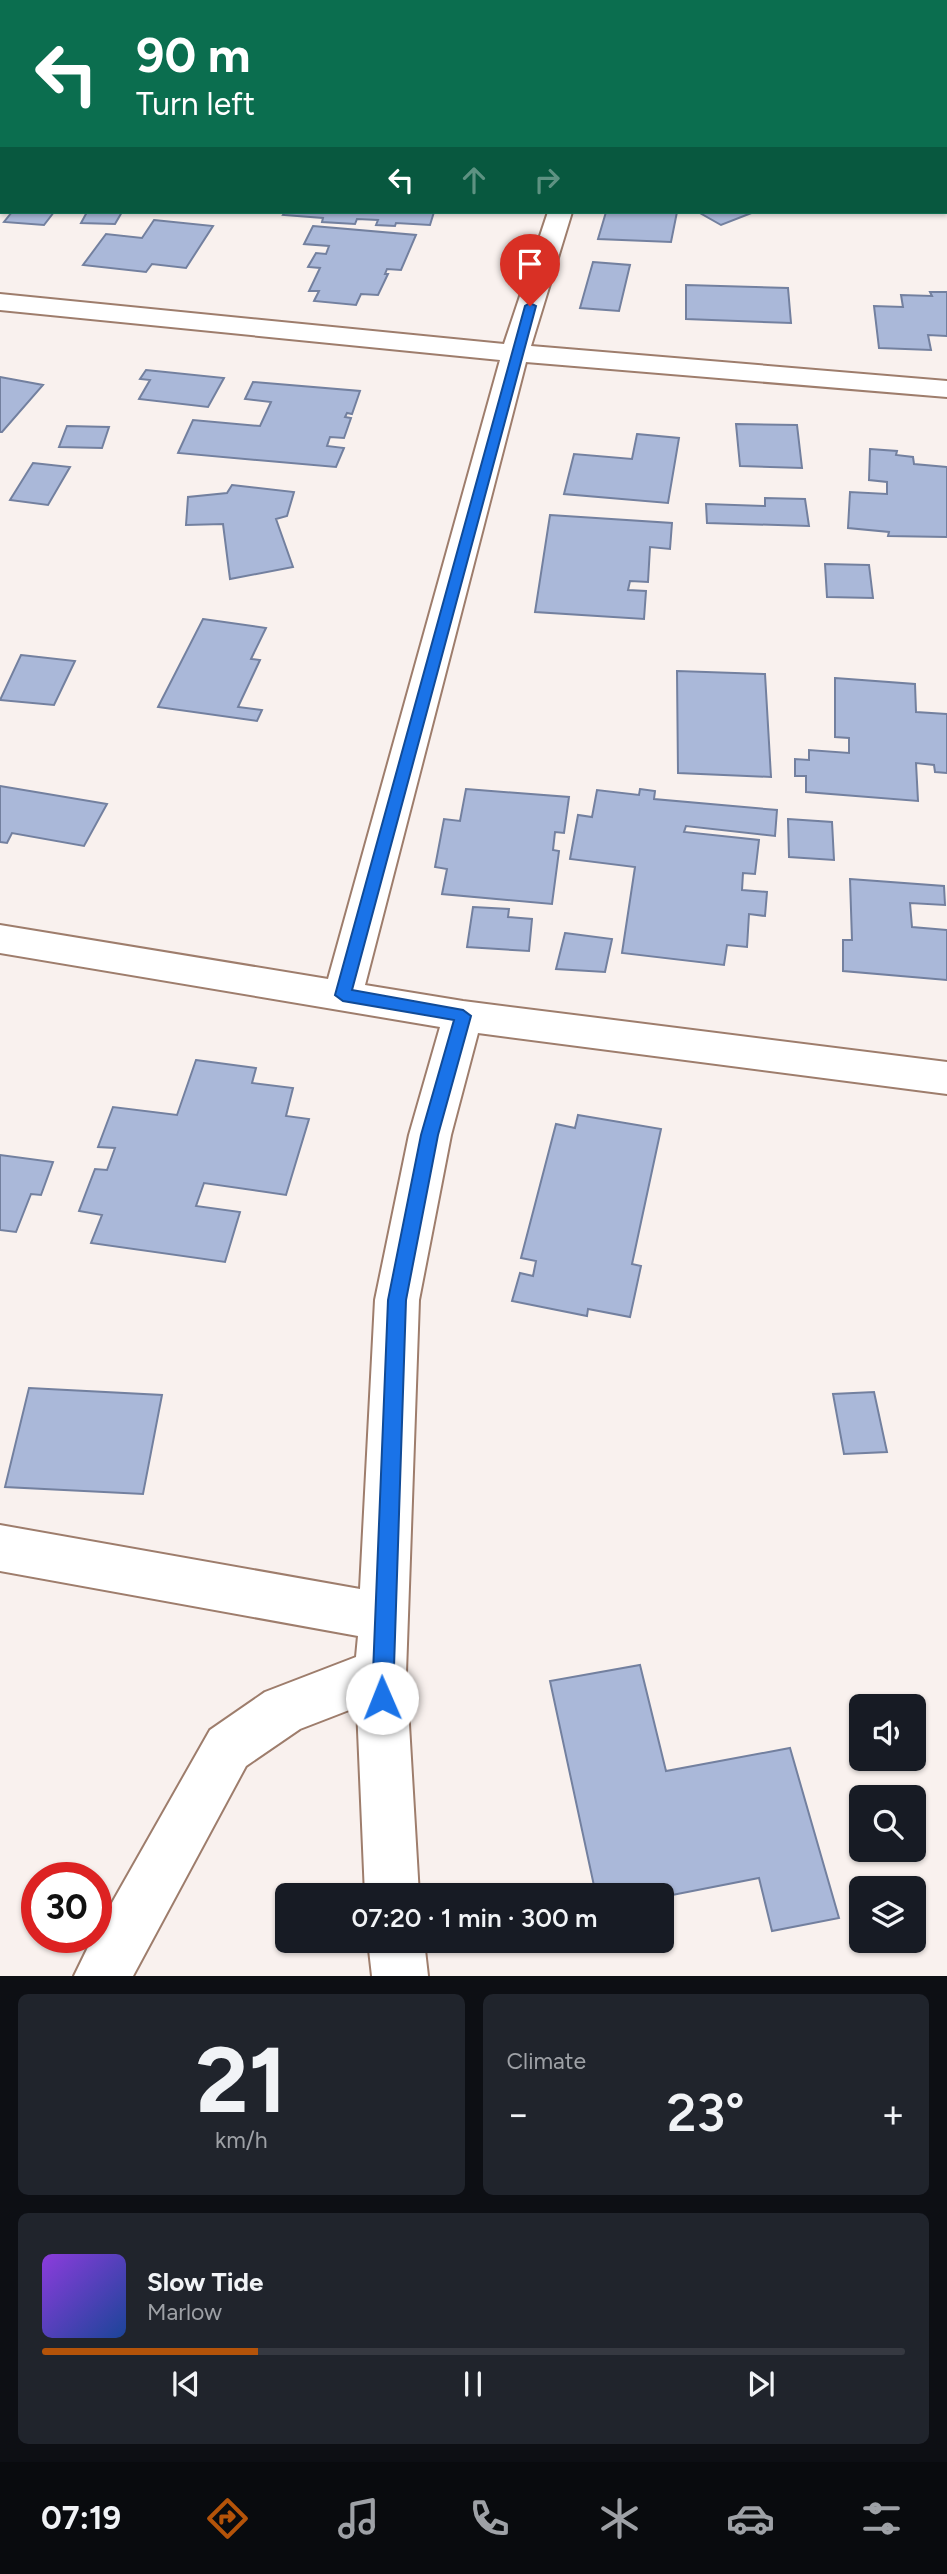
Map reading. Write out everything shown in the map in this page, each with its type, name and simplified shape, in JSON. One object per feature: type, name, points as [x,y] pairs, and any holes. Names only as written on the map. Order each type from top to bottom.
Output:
[{"type":"street","points":[[343,995],[515,353],[558,214]]},
{"type":"street","points":[[0,302],[515,353],[947,389]]},
{"type":"street","points":[[0,939],[463,1016],[947,1078]]},
{"type":"street","points":[[391,1883],[382,1672],[397,1300],[430,1135],[463,1016]]},
{"type":"street","points":[[0,1548],[384,1617]]},
{"type":"street","points":[[102,1976],[228,1748],[283,1710],[382,1672]]},
{"type":"street","points":[[398,1953],[400,1976]]},
{"type":"building","points":[[10,214],[52,214],[44,225],[4,222]]},
{"type":"building","points":[[86,214],[121,214],[115,224],[81,223]]},
{"type":"building","points":[[433,214],[430,225],[396,223],[395,226],[376,225],[378,220],[357,219],[355,224],[322,222],[323,218],[283,215]]},
{"type":"building","points":[[605,214],[677,214],[671,242],[598,239]]},
{"type":"building","points":[[702,214],[749,214],[721,225]]},
{"type":"building","points":[[154,220],[213,226],[186,268],[152,264],[146,272],[83,265],[106,234],[142,238]]},
{"type":"building","points":[[313,226],[416,235],[401,270],[387,269],[385,274],[388,274],[378,295],[361,294],[356,305],[314,301],[319,291],[309,291],[320,268],[308,267],[316,253],[326,254],[329,246],[304,244]]},
{"type":"building","points":[[593,262],[630,265],[619,311],[580,308]]},
{"type":"building","points":[[686,285],[788,288],[791,323],[686,319]]},
{"type":"building","points":[[930,292],[947,292],[947,336],[928,335],[931,350],[879,348],[874,306],[903,307],[901,295],[932,296]]},
{"type":"building","points":[[146,370],[224,378],[208,407],[139,399],[150,380],[140,379]]},
{"type":"building","points":[[0,377],[43,385],[2,432],[0,432]]},
{"type":"building","points":[[253,382],[360,391],[352,414],[347,413],[345,417],[351,418],[344,438],[330,437],[327,446],[344,448],[336,467],[178,453],[193,420],[260,426],[271,402],[245,399]]},
{"type":"building","points":[[736,424],[797,425],[802,468],[740,466]]},
{"type":"building","points":[[67,426],[109,427],[102,448],[59,447]]},
{"type":"building","points":[[637,434],[679,438],[668,503],[564,494],[574,454],[632,459]]},
{"type":"building","points":[[870,449],[897,451],[896,455],[913,457],[914,464],[947,467],[947,537],[888,536],[889,532],[848,528],[850,492],[887,494],[887,482],[869,480]]},
{"type":"building","points":[[33,463],[70,467],[48,505],[10,500]]},
{"type":"building","points":[[232,485],[294,492],[287,516],[276,519],[293,567],[230,579],[223,524],[186,525],[188,497],[227,493]]},
{"type":"building","points":[[765,498],[805,499],[809,526],[707,523],[706,504],[765,506]]},
{"type":"building","points":[[550,515],[672,523],[670,549],[650,547],[648,582],[630,581],[628,590],[646,591],[644,619],[535,612]]},
{"type":"building","points":[[825,564],[869,565],[873,598],[827,597]]},
{"type":"building","points":[[203,619],[266,628],[251,659],[260,660],[238,707],[262,710],[257,721],[158,707]]},
{"type":"building","points":[[21,655],[75,661],[54,705],[0,700]]},
{"type":"building","points":[[677,671],[765,674],[771,777],[678,773]]},
{"type":"building","points":[[835,678],[915,684],[916,712],[947,714],[947,773],[935,772],[934,765],[916,763],[918,801],[806,792],[806,776],[795,776],[795,759],[809,760],[809,750],[849,753],[849,738],[835,737]]},
{"type":"building","points":[[0,786],[107,804],[84,846],[12,833],[7,843],[0,842]]},
{"type":"building","points":[[466,789],[569,797],[564,833],[555,832],[553,850],[559,851],[552,904],[442,894],[447,869],[435,867],[444,819],[460,821]]},
{"type":"building","points":[[640,789],[655,791],[654,799],[777,810],[775,836],[686,826],[684,832],[759,840],[755,874],[743,873],[742,890],[767,892],[765,916],[749,914],[747,947],[727,945],[724,965],[622,953],[635,867],[570,859],[578,815],[592,817],[597,790],[639,795]]},
{"type":"building","points":[[788,819],[832,822],[834,860],[789,857]]},
{"type":"building","points":[[850,879],[944,886],[945,905],[910,903],[912,927],[947,930],[947,980],[843,971],[843,940],[852,940]]},
{"type":"building","points":[[473,907],[509,909],[508,917],[532,919],[529,951],[467,947]]},
{"type":"building","points":[[565,933],[612,939],[605,972],[556,969]]},
{"type":"building","points":[[196,1060],[256,1068],[252,1083],[293,1088],[286,1116],[309,1119],[286,1195],[204,1183],[196,1206],[240,1212],[225,1262],[91,1243],[102,1215],[79,1211],[95,1169],[107,1170],[115,1148],[98,1147],[113,1107],[177,1115]]},
{"type":"building","points":[[578,1115],[661,1129],[632,1264],[641,1266],[630,1317],[588,1309],[587,1316],[512,1301],[520,1273],[533,1276],[536,1261],[521,1258],[556,1124],[575,1128]]},
{"type":"building","points":[[0,1155],[53,1162],[41,1195],[31,1194],[16,1232],[0,1230]]},
{"type":"building","points":[[29,1388],[162,1395],[143,1494],[5,1487]]},
{"type":"building","points":[[874,1392],[887,1452],[844,1454],[833,1394]]},
{"type":"building","points":[[640,1665],[666,1771],[790,1748],[839,1918],[772,1931],[759,1878],[674,1895],[674,1883],[593,1883],[550,1681]]},
{"type":"route","points":[[382,1698],[397,1300],[430,1135],[463,1016],[343,995],[515,353],[530,306]]}]
